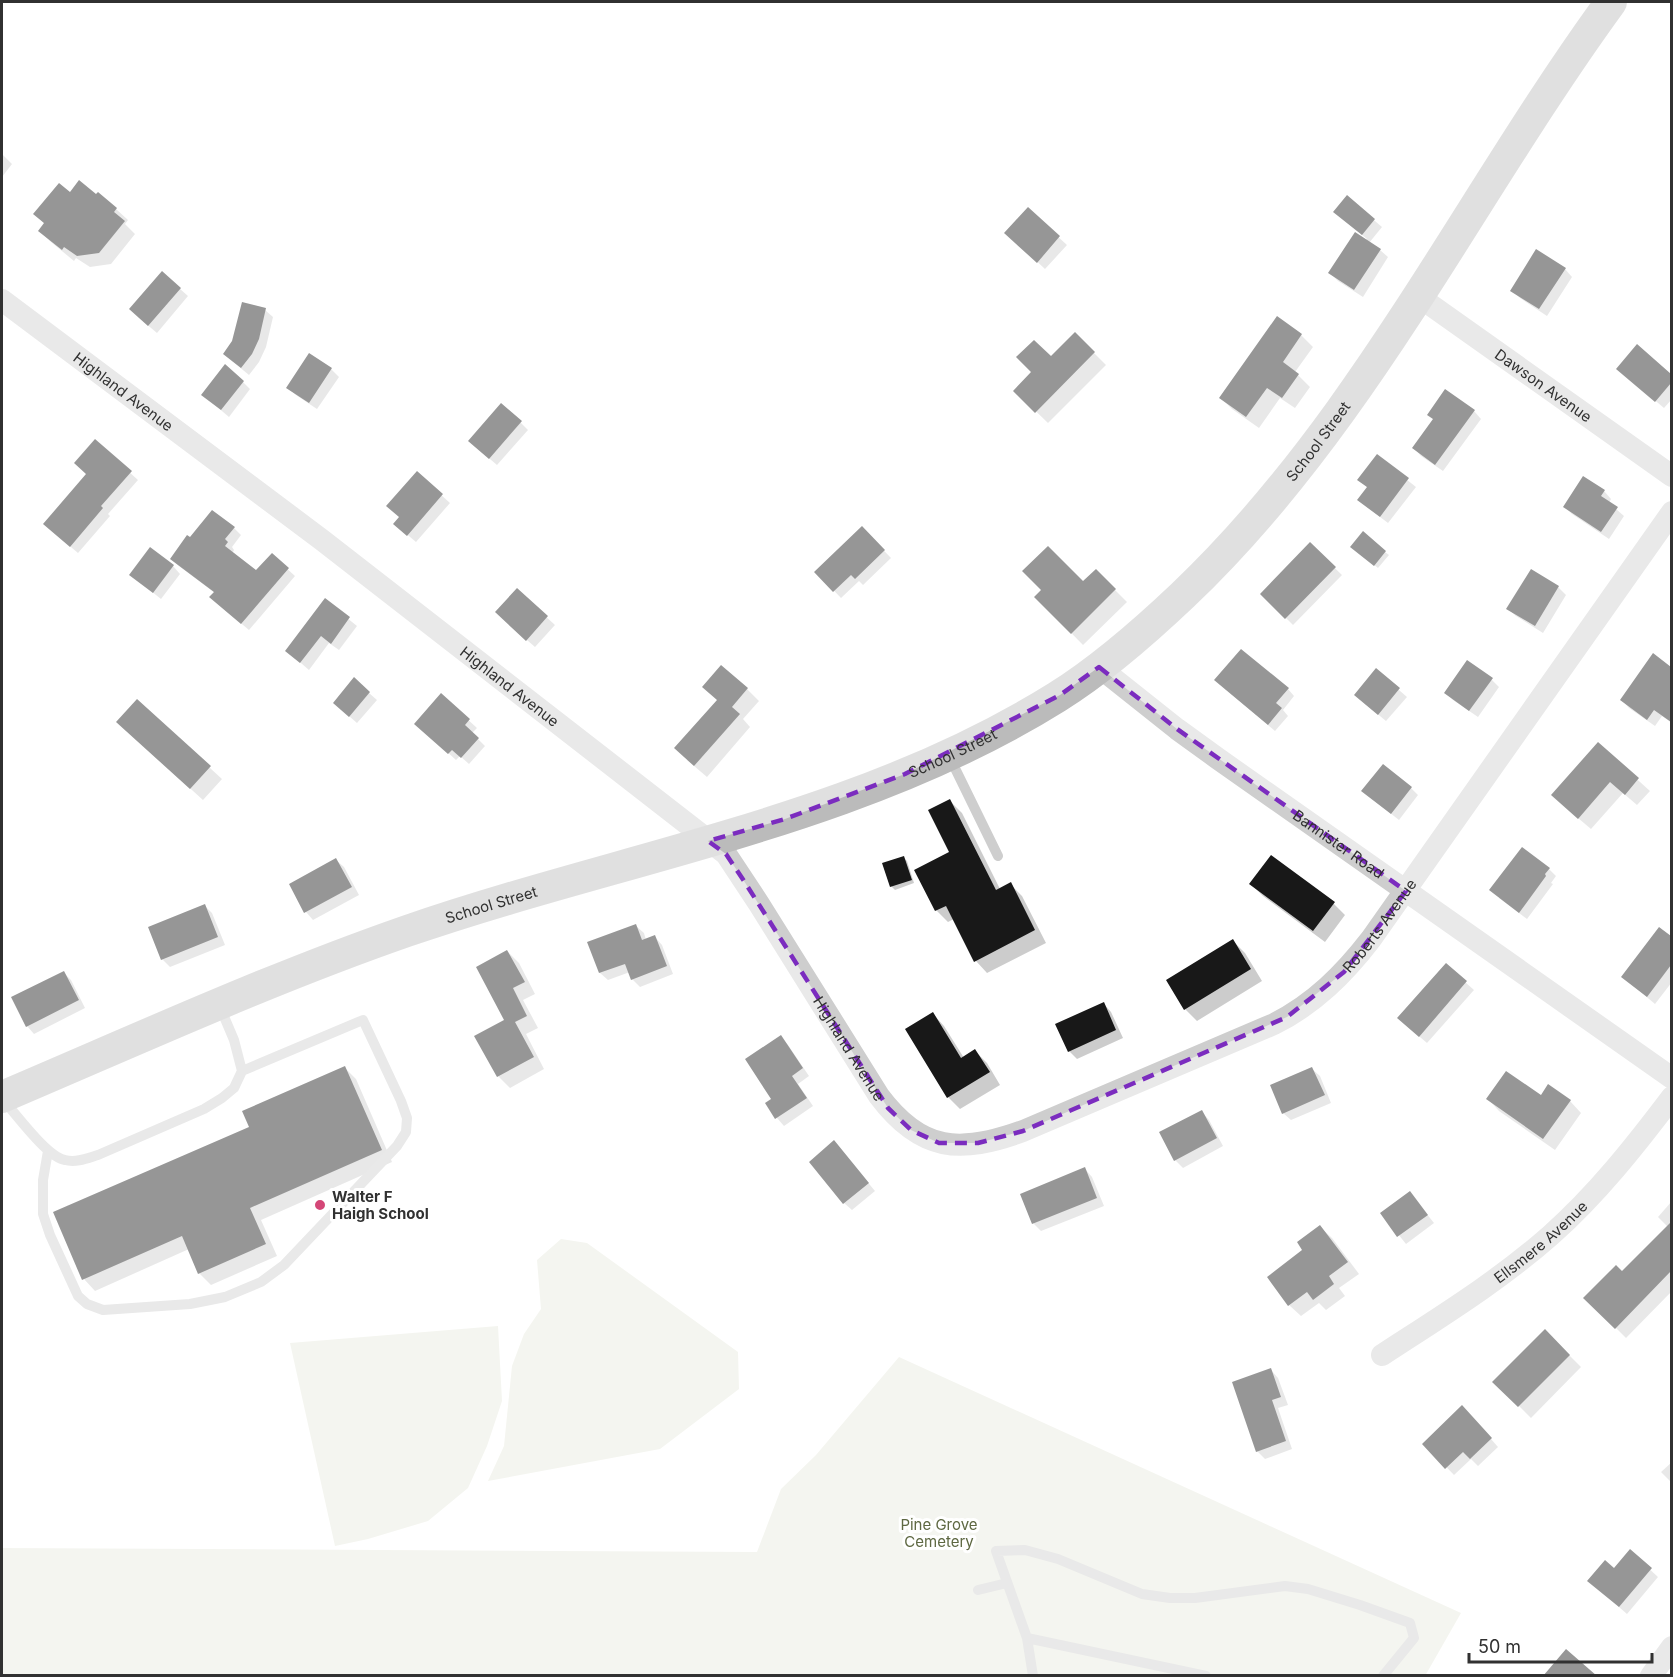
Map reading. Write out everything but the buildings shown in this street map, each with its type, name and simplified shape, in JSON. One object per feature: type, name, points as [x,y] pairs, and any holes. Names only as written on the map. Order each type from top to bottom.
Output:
[{"type":"street","name":"School Street","points":[[2,1097],[219,1004],[407,931],[785,819],[828,804],[949,755],[1060,695],[1100,667],[1186,591],[1253,521],[1290,477],[1350,398],[1543,100],[1611,2]]},
{"type":"street","name":"Dawson Avenue","points":[[1418,296],[1671,476]]},
{"type":"street","name":"Highland Avenue","points":[[2,300],[331,548],[726,854],[888,1108],[911,1130],[939,1143]]},
{"type":"street","name":"Roberts Avenue","points":[[939,1143],[964,1145],[993,1141],[1023,1131],[1249,1036],[1287,1017],[1312,1001],[1344,972],[1371,939],[1671,512]]},
{"type":"street","name":"Bannister Road","points":[[1100,667],[1177,729],[1671,1078]]},
{"type":"street","name":"Ellsmere Avenue","points":[[1382,1355],[1511,1268],[1552,1234],[1614,1171],[1671,1097]]},
{"type":"street","points":[[1651,1676],[1671,1647]]},
{"type":"lane","points":[[949,755],[998,856]]},
{"type":"lane","points":[[2,1097],[48,1151],[64,1160],[81,1160],[98,1155],[204,1109],[234,1088],[242,1071],[234,1040],[219,1004]]},
{"type":"lane","points":[[48,1151],[43,1214],[50,1235],[78,1296],[87,1305],[103,1311],[190,1304],[244,1291],[284,1265],[397,1146],[406,1132],[407,1118],[363,1020],[242,1071]]},
{"type":"lane","points":[[1033,1676],[1027,1638],[996,1551],[1025,1550],[1058,1559],[1142,1594],[1170,1598],[1220,1596],[1285,1586],[1308,1589],[1360,1605],[1410,1623],[1414,1638],[1383,1676]]},
{"type":"lane","points":[[978,1590],[1007,1582]]},
{"type":"lane","points":[[1027,1638],[1206,1676]]},
{"type":"highlighted area","points":[[1099,667],[1177,729],[1406,891],[1344,972],[1287,1017],[1023,1131],[978,1143],[939,1143],[911,1130],[888,1108],[726,854],[708,841],[785,819],[905,774],[1060,695]]},
{"type":"green space","points":[[561,1239],[587,1243],[738,1352],[739,1389],[660,1449],[488,1481],[504,1446],[512,1366],[524,1334],[541,1309],[537,1260]]},
{"type":"green space","points":[[498,1326],[502,1401],[487,1446],[468,1488],[428,1521],[368,1539],[335,1546],[290,1343]]},
{"type":"green space","name":"Pine Grove Cemetery","points":[[899,1357],[1461,1613],[1425,1676],[2,1676],[2,1548],[757,1552],[781,1489],[816,1455]]},
{"type":"place","name":"Walter F Haigh School","points":[[320,1205]]}]
